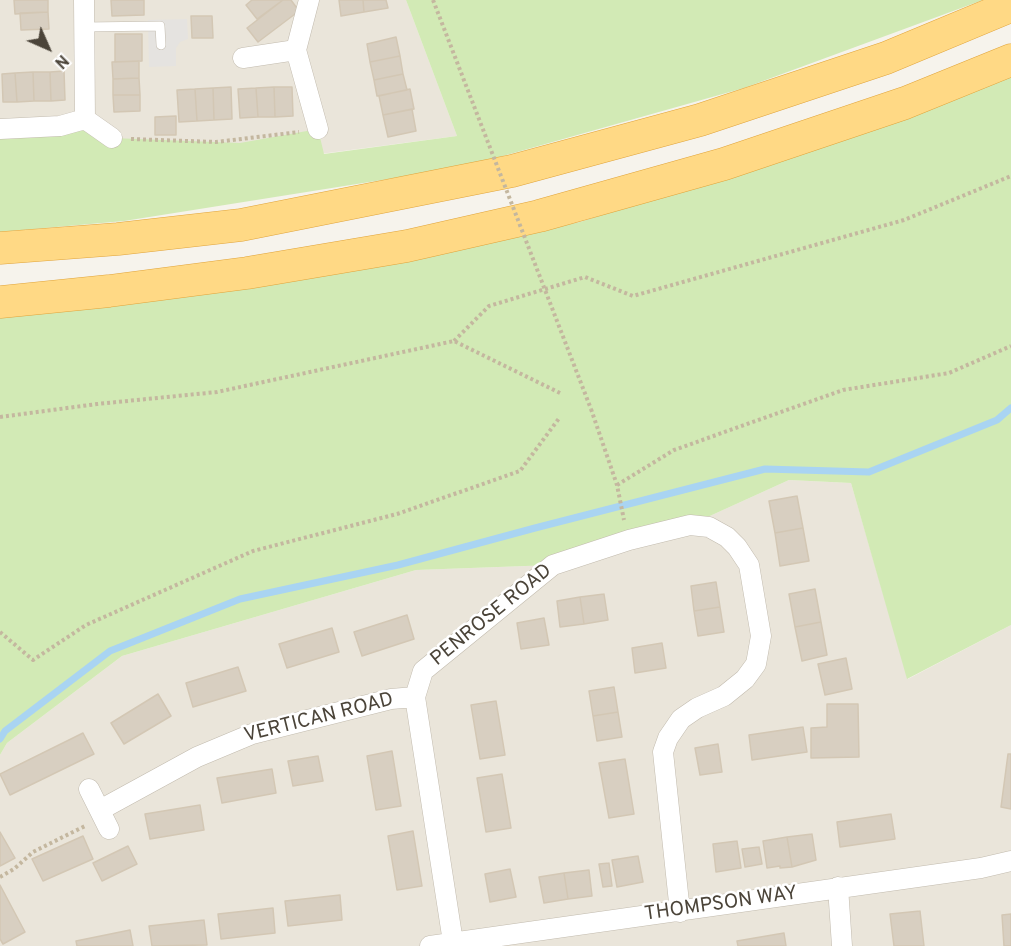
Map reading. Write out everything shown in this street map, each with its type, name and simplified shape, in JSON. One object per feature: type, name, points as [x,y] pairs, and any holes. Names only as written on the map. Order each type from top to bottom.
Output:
[{"type":"highway","points":[[0,248],[241,225],[512,171],[711,117],[886,58],[1011,6]]},
{"type":"highway","points":[[0,302],[247,273],[406,246],[539,216],[724,164],[905,104],[1011,60]]},
{"type":"street","points":[[84,0],[85,119]]},
{"type":"street","points":[[309,0],[296,50],[318,129]]},
{"type":"street","points":[[243,58],[296,50]]},
{"type":"street","points":[[0,129],[60,126],[85,119]]},
{"type":"street","points":[[85,119],[112,138]]},
{"type":"street","name":"PENROSE ROAD","points":[[415,697],[423,671],[553,565],[629,540],[690,525],[709,527],[727,537],[749,565],[761,636],[756,664],[745,680],[724,696],[697,708],[681,719],[668,738],[663,752],[680,912]]},
{"type":"street","name":"VERTICAN ROAD","points":[[100,810],[197,757],[252,734],[391,699],[415,697],[453,942]]},
{"type":"street","points":[[89,789],[109,829]]},
{"type":"street","name":"THOMPSON WAY","points":[[430,946],[981,868],[1011,861]]},
{"type":"street","points":[[838,888],[842,946]]},
{"type":"lane","points":[[85,27],[160,26],[160,45]]},
{"type":"path","points":[[433,0],[591,409],[616,485],[629,540]]},
{"type":"path","points":[[112,138],[216,142],[318,129]]},
{"type":"path","points":[[0,417],[97,404],[217,392],[454,341],[489,306],[585,277],[633,296],[904,220],[1011,176]]},
{"type":"path","points":[[454,341],[560,393]]},
{"type":"path","points":[[616,485],[674,450],[843,390],[949,373],[1011,346]]},
{"type":"path","points":[[0,632],[33,660],[86,625],[253,551],[397,514],[520,471],[561,417]]},
{"type":"path","points":[[0,877],[14,869],[33,852],[91,823],[100,810]]},
{"type":"shaded area","points":[[0,0],[406,0],[457,136],[0,196]]},
{"type":"shaded area","points":[[187,19],[188,39],[180,42],[176,48],[176,66],[149,67],[148,20]]},
{"type":"shaded area","points":[[789,480],[851,483],[908,679],[1011,625],[1011,946],[0,946],[0,755],[7,743],[122,656],[416,570],[553,565],[690,525]]},
{"type":"green space","points":[[406,0],[983,0],[744,88],[464,167],[124,221],[0,232],[0,129],[85,119],[112,138],[240,143],[318,129],[324,154],[457,136]]},
{"type":"green space","points":[[1011,72],[1011,625],[907,679],[851,483],[789,480],[690,525],[553,565],[416,570],[122,656],[7,743],[0,755],[0,312],[380,264],[580,222],[880,126]]},
{"type":"building","points":[[14,0],[48,0],[48,12],[15,14]]},
{"type":"building","points":[[111,0],[144,0],[144,15],[112,16]]},
{"type":"building","points":[[252,0],[283,0],[257,19],[246,5]]},
{"type":"building","points":[[283,0],[291,0],[299,11],[258,42],[247,28]]},
{"type":"building","points":[[339,0],[363,0],[364,12],[341,16]]},
{"type":"building","points":[[363,0],[386,0],[388,8],[364,12]]},
{"type":"building","points":[[48,12],[49,29],[21,30],[20,13]]},
{"type":"building","points":[[191,16],[212,16],[213,38],[192,38]]},
{"type":"building","points":[[115,34],[142,34],[142,61],[115,62]]},
{"type":"building","points":[[396,37],[400,56],[370,62],[367,44]]},
{"type":"building","points":[[400,56],[403,74],[374,80],[370,62]]},
{"type":"building","points":[[139,61],[139,78],[113,79],[112,62]]},
{"type":"building","points":[[64,71],[65,100],[51,101],[50,72]]},
{"type":"building","points":[[33,72],[34,101],[17,102],[15,73]]},
{"type":"building","points":[[33,72],[50,72],[51,101],[34,101]]},
{"type":"building","points":[[15,73],[17,102],[3,102],[2,74]]},
{"type":"building","points":[[403,74],[407,90],[377,96],[374,80]]},
{"type":"building","points":[[139,78],[140,95],[113,95],[113,79]]},
{"type":"building","points":[[231,87],[232,119],[214,120],[213,88]]},
{"type":"building","points":[[274,87],[275,117],[258,117],[256,88]]},
{"type":"building","points":[[274,87],[292,87],[293,116],[275,117]]},
{"type":"building","points":[[213,88],[214,120],[197,121],[195,89]]},
{"type":"building","points":[[256,88],[258,117],[240,118],[238,89]]},
{"type":"building","points":[[195,89],[197,121],[179,122],[177,90]]},
{"type":"building","points":[[410,89],[414,109],[383,115],[379,96]]},
{"type":"building","points":[[113,95],[140,95],[140,111],[114,112]]},
{"type":"building","points":[[412,109],[416,131],[388,137],[383,115]]},
{"type":"building","points":[[176,116],[176,135],[155,135],[155,117]]},
{"type":"building","points":[[797,496],[803,528],[775,533],[769,501]]},
{"type":"building","points":[[803,528],[809,561],[780,566],[775,533]]},
{"type":"building","points":[[716,582],[720,607],[694,611],[691,586]]},
{"type":"building","points":[[815,589],[821,622],[795,627],[789,594]]},
{"type":"building","points":[[604,594],[608,620],[584,624],[580,597]]},
{"type":"building","points":[[580,597],[584,624],[560,627],[557,601]]},
{"type":"building","points":[[720,607],[724,632],[698,636],[694,611]]},
{"type":"building","points":[[407,615],[414,639],[362,656],[354,632]]},
{"type":"building","points":[[544,618],[549,645],[521,649],[517,623]]},
{"type":"building","points":[[821,622],[827,655],[802,661],[795,627]]},
{"type":"building","points":[[332,628],[339,652],[287,668],[279,644]]},
{"type":"building","points":[[662,643],[666,668],[635,673],[632,648]]},
{"type":"building","points":[[846,658],[852,689],[825,695],[818,664]]},
{"type":"building","points":[[238,667],[246,691],[193,707],[186,683]]},
{"type":"building","points":[[614,687],[618,712],[593,716],[589,691]]},
{"type":"building","points":[[158,694],[171,716],[124,744],[111,723]]},
{"type":"building","points":[[496,701],[505,755],[480,759],[471,705]]},
{"type":"building","points":[[827,704],[858,704],[859,757],[811,758],[811,728],[827,727]]},
{"type":"building","points":[[618,712],[622,737],[597,741],[593,716]]},
{"type":"building","points":[[803,727],[807,752],[752,760],[749,735]]},
{"type":"building","points":[[83,733],[94,754],[10,795],[0,774]]},
{"type":"building","points":[[718,744],[722,772],[700,775],[695,748]]},
{"type":"building","points":[[392,751],[401,806],[376,810],[367,756]]},
{"type":"building","points":[[1008,754],[1011,754],[1011,809],[1001,807]]},
{"type":"building","points":[[318,756],[323,781],[293,786],[288,761]]},
{"type":"building","points":[[625,759],[634,814],[609,818],[599,763]]},
{"type":"building","points":[[272,769],[276,793],[222,803],[217,778]]},
{"type":"building","points":[[502,774],[511,828],[486,832],[477,778]]},
{"type":"building","points":[[200,805],[204,830],[150,839],[145,814]]},
{"type":"building","points":[[891,814],[895,839],[840,847],[837,822]]},
{"type":"building","points":[[413,831],[422,886],[397,890],[388,836]]},
{"type":"building","points":[[0,832],[15,858],[0,866]]},
{"type":"building","points":[[812,834],[816,860],[792,867],[787,837]]},
{"type":"building","points":[[83,836],[93,859],[43,881],[32,859]]},
{"type":"building","points":[[787,837],[792,867],[767,868],[763,841]]},
{"type":"building","points":[[737,841],[741,868],[716,872],[713,844]]},
{"type":"building","points":[[128,846],[137,864],[102,881],[93,863]]},
{"type":"building","points":[[759,847],[762,864],[745,867],[742,849]]},
{"type":"building","points":[[638,856],[643,882],[617,887],[612,860]]},
{"type":"building","points":[[609,863],[612,886],[603,887],[599,864]]},
{"type":"building","points":[[510,869],[516,897],[490,902],[485,874]]},
{"type":"building","points":[[589,870],[592,896],[568,899],[564,873]]},
{"type":"building","points":[[564,873],[568,899],[544,903],[539,877]]},
{"type":"building","points":[[0,885],[25,932],[3,944],[0,939]]},
{"type":"building","points":[[340,895],[342,920],[288,926],[285,901]]},
{"type":"building","points":[[273,908],[275,933],[221,939],[218,914]]},
{"type":"building","points":[[920,911],[924,946],[894,946],[890,914]]},
{"type":"building","points":[[1011,914],[1011,946],[1004,946],[1002,915]]},
{"type":"building","points":[[204,920],[207,945],[152,946],[149,926]]},
{"type":"building","points":[[130,930],[133,946],[77,946],[76,941]]},
{"type":"building","points":[[784,933],[786,946],[738,946],[737,941]]},
{"type":"waterway","points":[[0,739],[5,731],[110,651],[240,599],[398,565],[765,469],[869,472],[997,420],[1011,408]]}]
